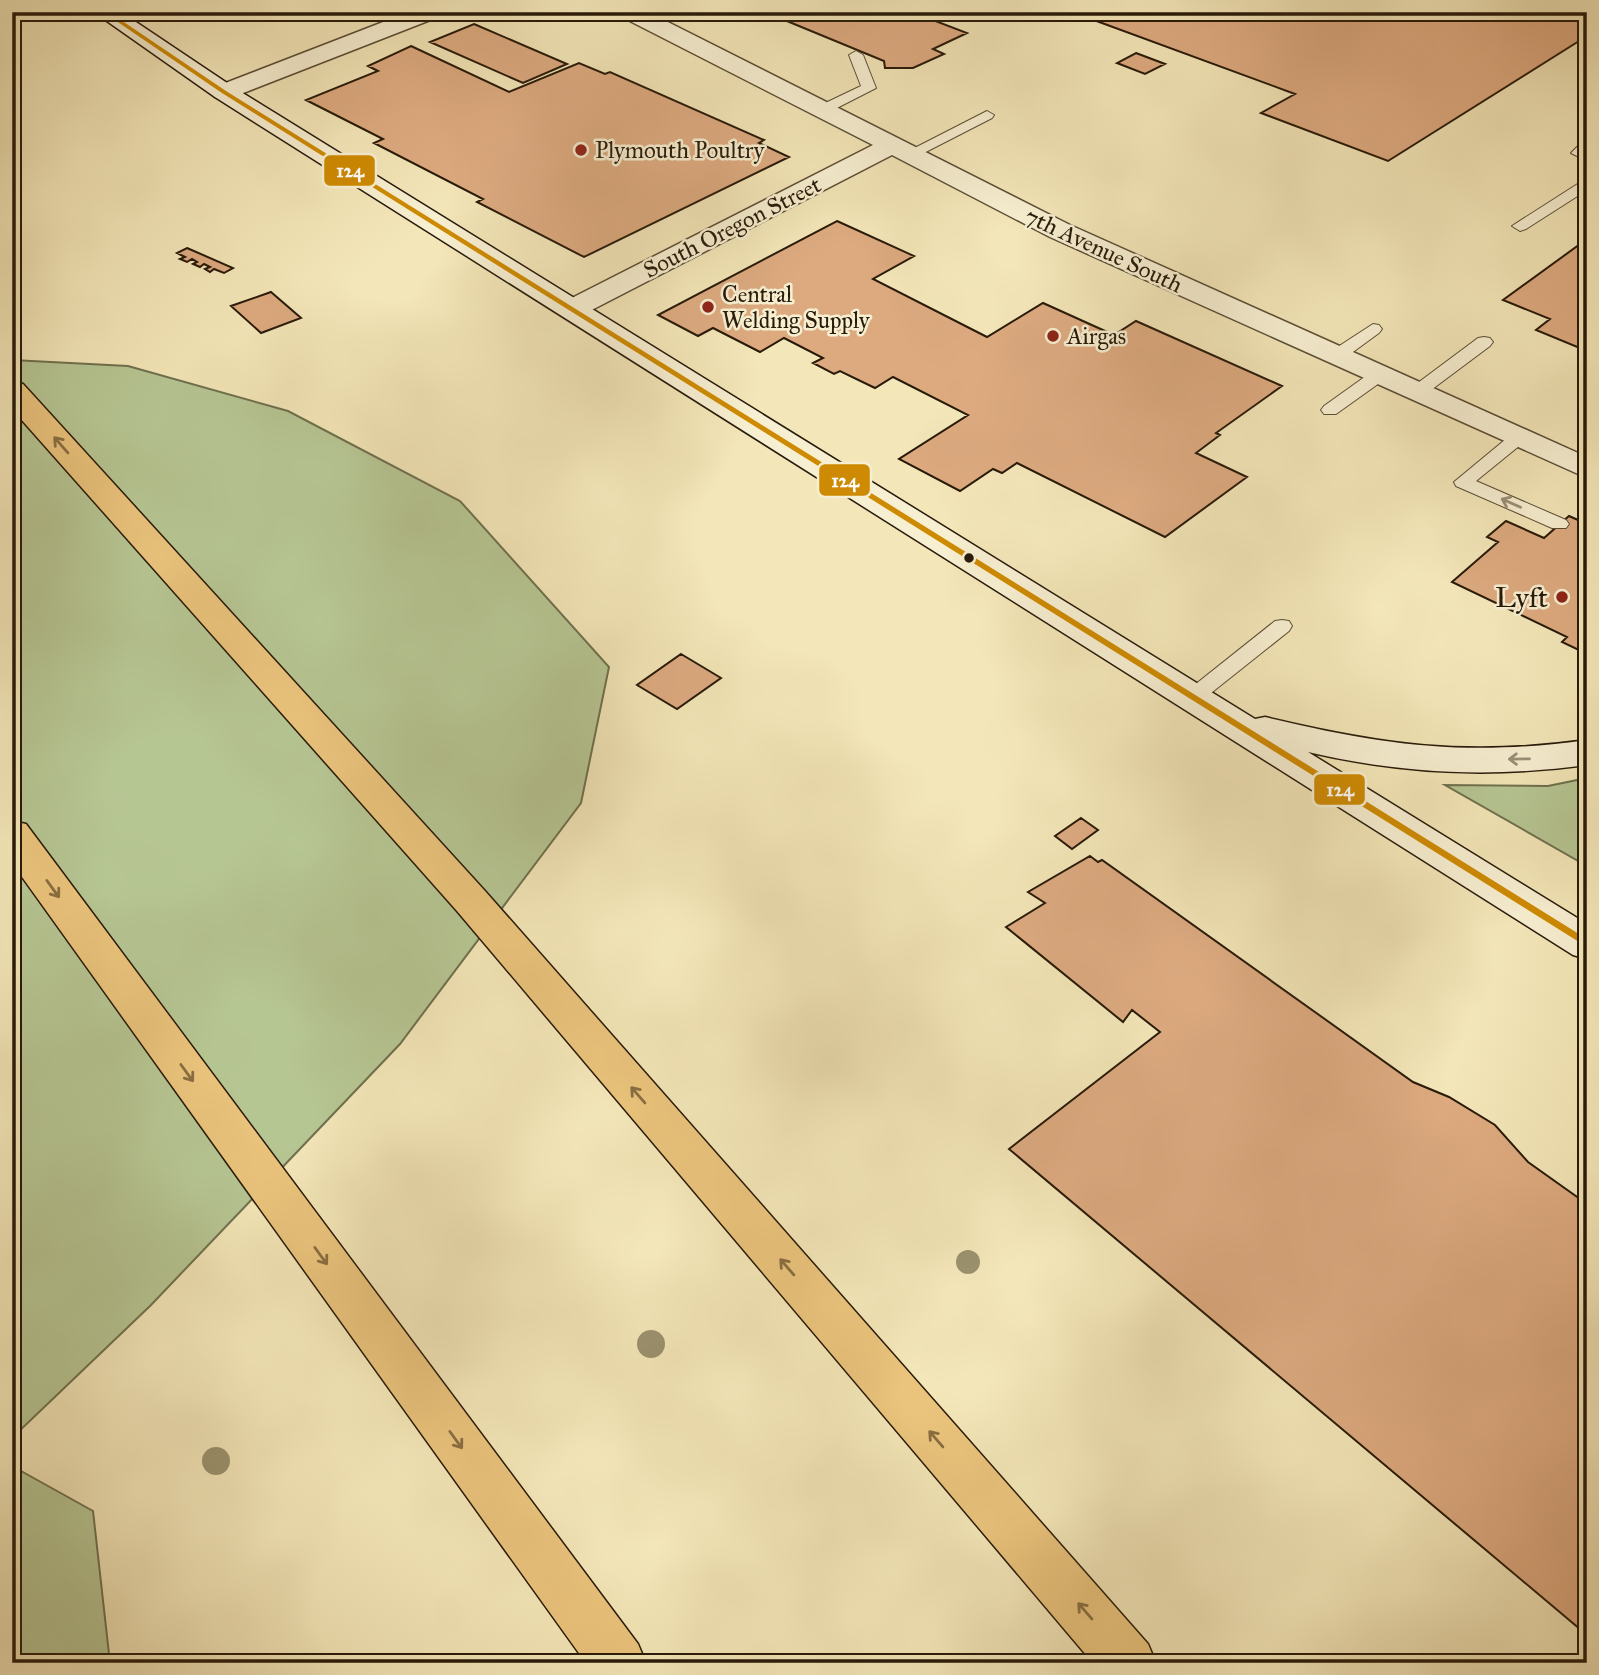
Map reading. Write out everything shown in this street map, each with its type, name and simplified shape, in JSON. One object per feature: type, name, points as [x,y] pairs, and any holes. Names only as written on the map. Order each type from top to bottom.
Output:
[{"type":"highway","points":[[12,390],[471,901],[1129,1663]]},
{"type":"highway","points":[[12,834],[619,1663]]},
{"type":"street","points":[[105,12],[223,92],[1194,696],[1587,944]]},
{"type":"street","points":[[223,92],[430,12]]},
{"type":"street","name":"7th Avenue South","points":[[630,12],[1060,231],[1587,469]]},
{"type":"street","name":"South Oregon Street","points":[[572,309],[900,150]]},
{"type":"street","points":[[1235,722],[1352,750],[1428,760],[1540,759],[1587,752]]},
{"type":"lane","points":[[822,110],[869,88],[856,55]]},
{"type":"lane","points":[[900,150],[987,115]]},
{"type":"lane","points":[[1587,145],[1579,153],[1587,157]]},
{"type":"lane","points":[[1520,226],[1587,183]]},
{"type":"lane","points":[[1336,356],[1373,329]]},
{"type":"lane","points":[[1417,392],[1484,342]]},
{"type":"lane","points":[[1331,410],[1379,375]]},
{"type":"lane","points":[[1518,438],[1463,482],[1559,524]]},
{"type":"lane","points":[[1194,696],[1282,626]]},
{"type":"green space","points":[[12,360],[128,366],[288,411],[460,501],[609,667],[581,803],[400,1044],[151,1305],[12,1438]]},
{"type":"green space","points":[[1587,778],[1587,866],[1445,785],[1548,786]]},
{"type":"green space","points":[[12,1466],[93,1511],[110,1663],[12,1663]]},
{"type":"building","points":[[765,12],[912,12],[967,33],[933,49],[944,54],[913,68],[885,68],[884,61]]},
{"type":"building","points":[[1072,12],[1587,12],[1587,36],[1388,161],[1261,113],[1295,94]]},
{"type":"building","points":[[474,24],[567,64],[523,83],[430,42]]},
{"type":"building","name":"Plymouth Poultry","points":[[411,46],[509,92],[579,63],[605,74],[610,72],[764,140],[759,143],[789,157],[584,257],[477,202],[483,199],[374,143],[383,139],[306,100],[378,71],[368,66]]},
{"type":"building","points":[[1136,53],[1165,64],[1145,74],[1117,63]]},
{"type":"building","points":[[837,221],[914,256],[873,279],[987,337],[1043,303],[1114,335],[1136,321],[1282,386],[1216,433],[1220,435],[1196,453],[1247,477],[1165,537],[1017,463],[1002,473],[993,469],[960,491],[899,459],[968,415],[893,377],[875,388],[840,371],[834,374],[813,363],[823,358],[784,338],[760,352],[713,328],[698,336],[658,315]]},
{"type":"building","points":[[1587,239],[1587,351],[1536,330],[1550,319],[1503,300]]},
{"type":"building","points":[[187,248],[233,268],[224,273],[214,269],[210,272],[205,269],[210,267],[204,264],[200,267],[193,264],[197,262],[192,259],[187,262],[180,259],[185,257],[177,253]]},
{"type":"building","points":[[271,292],[301,318],[261,333],[231,306]]},
{"type":"building","points":[[1569,516],[1587,524],[1585,653],[1562,642],[1567,637],[1452,582],[1498,542],[1487,537],[1506,521],[1544,538]]},
{"type":"building","points":[[681,654],[721,678],[677,709],[637,685]]},
{"type":"building","points":[[1081,818],[1098,830],[1072,849],[1055,836]]},
{"type":"building","points":[[1090,856],[1098,862],[1102,860],[1413,1082],[1449,1097],[1495,1125],[1528,1162],[1587,1204],[1587,1635],[1009,1149],[1160,1032],[1132,1010],[1123,1022],[1006,927],[1045,903],[1028,892]]},
{"type":"transit line","name":"124","points":[[105,12],[224,92],[1587,944]]},
{"type":"place","name":"Plymouth Poultry","points":[[581,150]]},
{"type":"place","name":"Central Welding Supply","points":[[708,307]]},
{"type":"place","name":"Airgas","points":[[1053,336]]},
{"type":"place","name":"Lyft","points":[[1562,597]]}]
